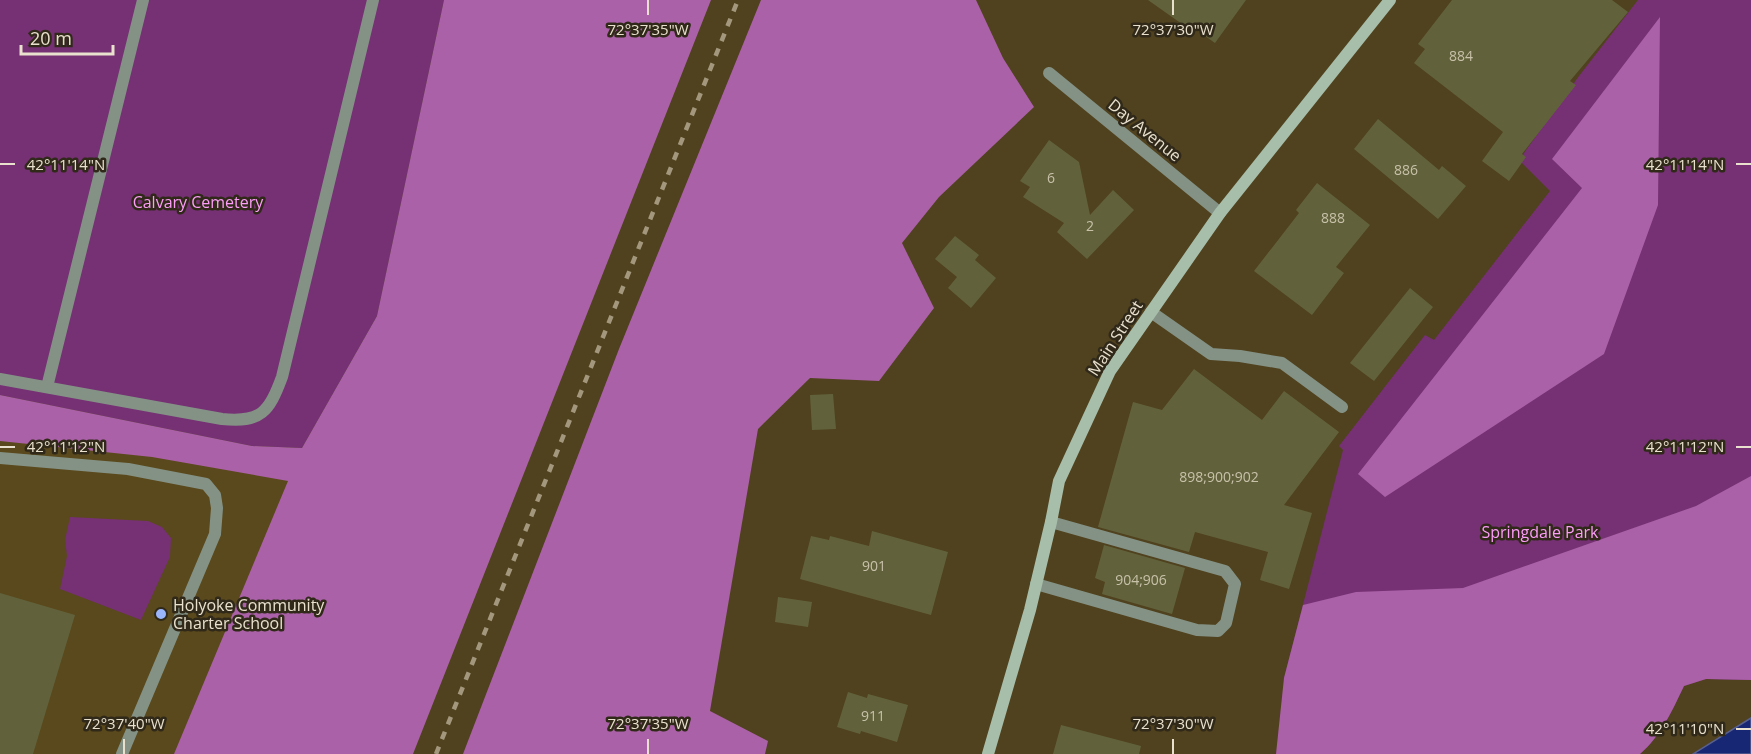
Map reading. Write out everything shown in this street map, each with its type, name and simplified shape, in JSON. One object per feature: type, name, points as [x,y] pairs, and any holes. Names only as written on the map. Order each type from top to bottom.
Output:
[{"type":"main road","name":"Main Street","points":[[988,754],[1030,610],[1052,522],[1059,481],[1110,371],[1220,213],[1390,0]]},
{"type":"street","points":[[47,387],[143,0]]},
{"type":"street","points":[[0,379],[222,419],[240,421],[256,417],[266,409],[282,377],[373,0]]},
{"type":"street","name":"Day Avenue","points":[[1049,74],[1220,213]]},
{"type":"street","points":[[1151,312],[1210,354],[1282,363],[1342,407]]},
{"type":"street","points":[[0,458],[128,469],[206,484],[215,495],[217,508],[215,534],[122,754]]},
{"type":"street","points":[[1036,584],[1197,630],[1218,631],[1226,623],[1235,584],[1224,571],[1052,522]]},
{"type":"shaded area","points":[[444,0],[711,0],[413,754],[174,754],[288,481],[152,457],[0,441],[0,395],[252,446],[302,448],[377,316]]},
{"type":"shaded area","points":[[761,0],[976,0],[1003,58],[1034,107],[939,197],[902,243],[934,308],[879,381],[810,378],[758,429],[710,711],[768,741],[765,754],[463,754],[619,349]]},
{"type":"shaded area","points":[[1660,17],[1658,205],[1604,354],[1385,497],[1358,474],[1582,188],[1552,159]]},
{"type":"shaded area","name":"Holyoke Community Charter School","points":[[0,397],[379,474],[265,754],[0,754]]},
{"type":"shaded area","points":[[1751,476],[1751,680],[1706,679],[1684,686],[1660,731],[1640,754],[1276,754],[1284,678],[1303,605],[1356,592],[1463,588],[1696,506]]},
{"type":"shaded area","points":[[1751,718],[1751,754],[1693,754]]},
{"type":"green space","name":"Calvary Cemetery","points":[[0,0],[444,0],[377,316],[302,448],[252,446],[0,395]]},
{"type":"green space","name":"Springdale Park","points":[[1638,0],[1751,0],[1751,680],[1706,679],[1684,686],[1660,731],[1640,754],[1411,754],[1284,678],[1343,450],[1339,446],[1425,335],[1434,340],[1550,191],[1519,160],[1579,76]]},
{"type":"green space","points":[[70,517],[148,521],[162,527],[171,538],[170,557],[141,620],[60,589],[67,556],[65,540]]},
{"type":"building","points":[[1148,0],[1246,0],[1215,43],[1191,26],[1189,29]]},
{"type":"building","points":[[1452,0],[1612,0],[1628,12],[1570,81],[1576,85],[1522,154],[1526,157],[1509,181],[1482,161],[1503,132],[1414,63],[1425,49],[1418,44]]},
{"type":"building","points":[[1378,119],[1439,170],[1442,166],[1466,186],[1438,219],[1354,149]]},
{"type":"building","points":[[1049,140],[1079,162],[1090,215],[1113,190],[1134,210],[1087,259],[1057,232],[1064,223],[1023,197],[1030,187],[1020,181]]},
{"type":"building","points":[[1317,183],[1370,225],[1336,267],[1344,273],[1312,315],[1254,271],[1299,213],[1296,210]]},
{"type":"building","points":[[955,236],[979,255],[975,260],[996,278],[971,308],[948,288],[957,277],[935,259]]},
{"type":"building","points":[[1410,288],[1433,307],[1374,381],[1350,363]]},
{"type":"building","points":[[1194,369],[1262,420],[1284,391],[1339,432],[1284,505],[1312,513],[1289,589],[1260,580],[1268,552],[1195,532],[1189,552],[1098,527],[1133,402],[1162,410]]},
{"type":"building","points":[[833,394],[836,429],[812,430],[810,395]]},
{"type":"building","points":[[872,531],[948,552],[931,615],[800,579],[811,536],[829,540],[830,536],[869,546]]},
{"type":"building","points":[[1104,545],[1185,568],[1172,614],[1102,594],[1105,582],[1095,578]]},
{"type":"building","points":[[0,593],[75,615],[33,754],[0,754]]},
{"type":"building","points":[[778,597],[812,602],[808,627],[775,622]]},
{"type":"building","points":[[848,692],[867,698],[868,694],[908,705],[897,742],[861,731],[860,734],[837,727]]},
{"type":"building","points":[[1061,725],[1141,746],[1139,754],[1053,754]]},
{"type":"railway","points":[[436,754],[738,0]]},
{"type":"place","name":"Holyoke Community Charter School","points":[[161,614]]}]
